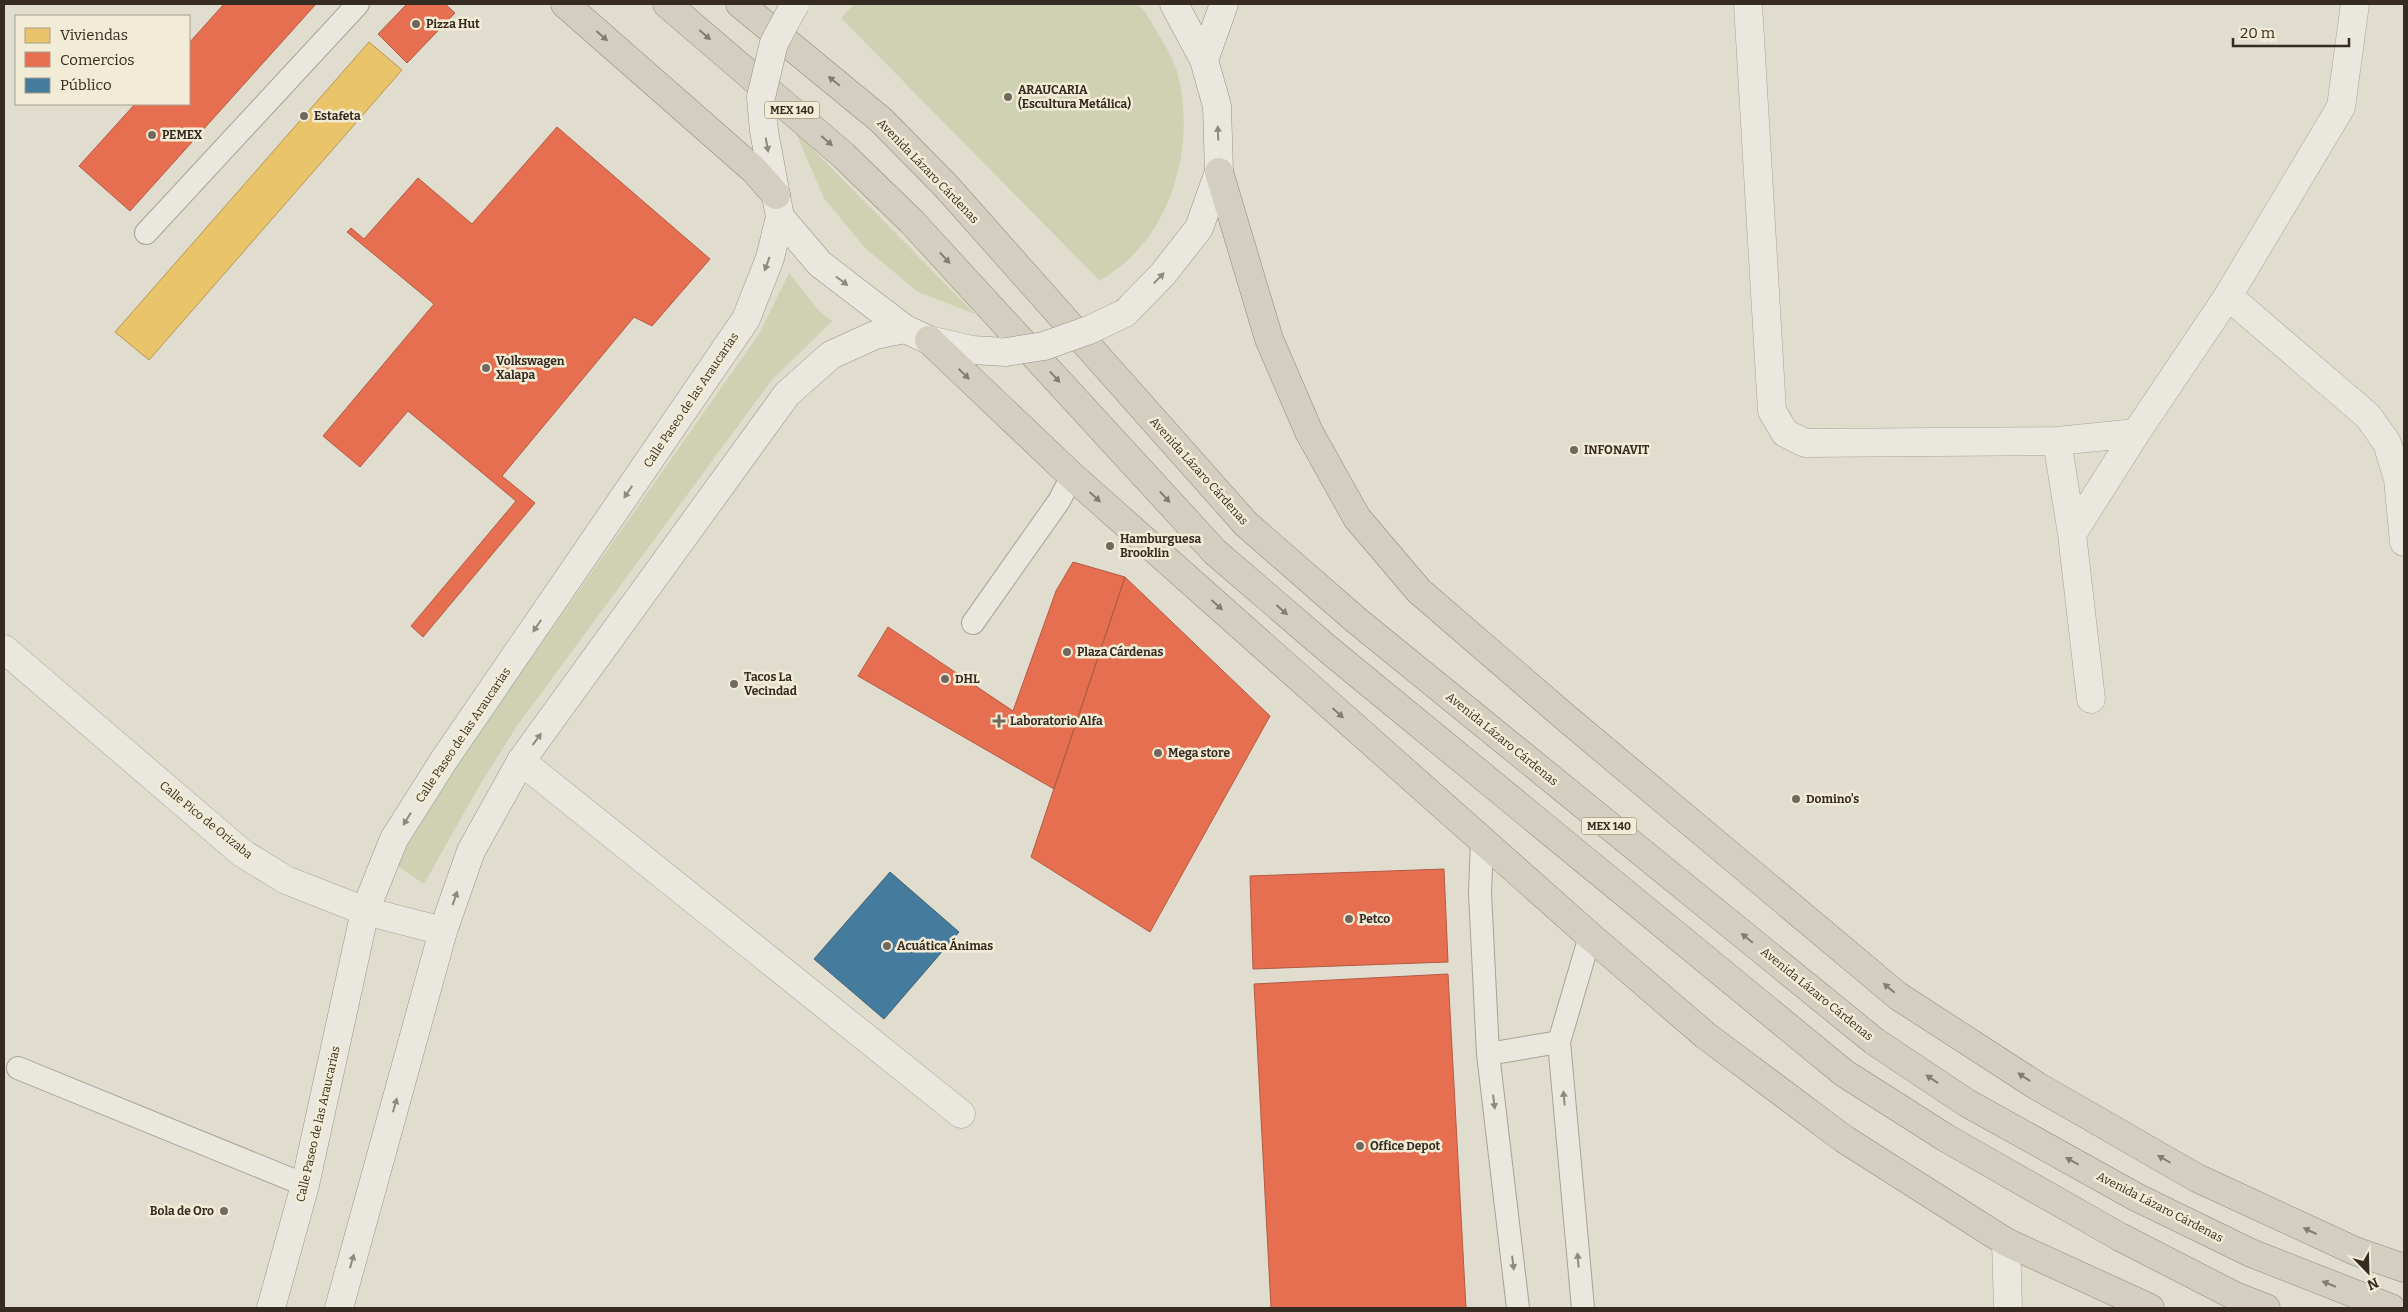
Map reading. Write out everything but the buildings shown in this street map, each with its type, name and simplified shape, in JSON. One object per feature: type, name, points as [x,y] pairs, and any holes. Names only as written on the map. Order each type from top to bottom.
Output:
[{"type":"highway","points":[[565,4],[754,170],[778,206]]},
{"type":"highway","name":"MEX 140","points":[[667,4],[843,155],[912,222],[1215,552],[1337,657],[1837,1066],[1946,1138],[2120,1237],[2235,1296],[2266,1308]]},
{"type":"highway","name":"Avenida Lázaro Cárdenas","points":[[740,4],[881,120],[939,179],[1246,524],[1364,626],[1874,1041],[1967,1103],[2136,1197],[2252,1253],[2390,1308]]},
{"type":"highway","points":[[1219,172],[1269,339],[1309,432],[1357,518],[1419,591],[1565,717],[1898,996],[2037,1086],[2196,1178],[2355,1252],[2404,1268]]},
{"type":"highway","points":[[917,334],[1072,476],[1482,841],[1705,1035],[1844,1139],[2006,1242],[2150,1308]]},
{"type":"main road","points":[[795,4],[774,43],[761,97],[764,131],[778,206],[820,264],[917,334]]},
{"type":"main road","points":[[339,1308],[444,931],[471,851],[521,761],[787,394],[831,355],[875,335],[917,334],[972,350],[1006,352],[1044,346],[1089,330],[1125,313],[1164,274],[1199,228],[1219,172],[1217,106],[1204,60],[1174,4]]},
{"type":"main road","points":[[1204,60],[1224,4]]},
{"type":"main road","points":[[1748,4],[1772,411],[1785,433],[1805,443],[2057,441],[2136,433]]},
{"type":"main road","points":[[2072,534],[2136,433],[2228,296],[2341,107],[2355,4]]},
{"type":"main road","name":"Calle Paseo de las Araucarias","points":[[271,1308],[305,1185],[365,911],[394,839],[444,760],[746,320],[770,258],[778,206]]},
{"type":"main road","points":[[2228,296],[2368,416],[2386,443],[2398,479],[2404,542]]},
{"type":"main road","points":[[2057,441],[2072,534],[2091,699]]},
{"type":"main road","name":"Calle Pico de Orizaba","points":[[4,649],[242,853],[286,880],[365,911],[444,931]]},
{"type":"main road","points":[[521,761],[961,1114]]},
{"type":"main road","points":[[2006,1242],[2008,1308]]},
{"type":"lane","points":[[146,233],[358,4]]},
{"type":"lane","points":[[973,623],[1059,501],[1072,476]]},
{"type":"lane","points":[[1482,841],[1480,893],[1488,1054],[1518,1308]]},
{"type":"lane","points":[[1583,1308],[1559,1042],[1590,936]]},
{"type":"lane","points":[[1488,1054],[1559,1042]]},
{"type":"lane","points":[[18,1068],[305,1185]]},
{"type":"green space","points":[[854,4],[1136,4],[1144,10],[1167,48],[1177,71],[1184,119],[1179,169],[1172,193],[1162,215],[1149,236],[1129,259],[1100,281],[841,18]]},
{"type":"green space","points":[[795,131],[975,314],[918,292],[865,248],[824,198]]},
{"type":"green space","points":[[789,273],[819,311],[832,321],[771,381],[517,726],[478,788],[424,884],[395,864],[448,777],[759,334]]},
{"type":"place","name":"Pizza Hut","points":[[416,24]]},
{"type":"place","name":"ARAUCARIA (Escultura Metálica)","points":[[1008,97]]},
{"type":"place","name":"Estafeta","points":[[304,116]]},
{"type":"place","name":"PEMEX","points":[[152,135]]},
{"type":"place","name":"Volkswagen Xalapa","points":[[486,368]]},
{"type":"place","name":"INFONAVIT","points":[[1574,450]]},
{"type":"place","name":"Hamburguesa Brooklin","points":[[1110,546]]},
{"type":"place","name":"Plaza Cárdenas","points":[[1067,652]]},
{"type":"place","name":"DHL","points":[[945,679]]},
{"type":"place","name":"Tacos La Vecindad","points":[[734,684]]},
{"type":"place","name":"Laboratorio Alfa","points":[[999,721]]},
{"type":"place","name":"Mega store","points":[[1158,753]]},
{"type":"place","name":"Domino's","points":[[1796,799]]},
{"type":"place","name":"Petco","points":[[1349,919]]},
{"type":"place","name":"Acuática Ánimas","points":[[887,946]]},
{"type":"place","name":"Office Depot","points":[[1360,1146]]},
{"type":"place","name":"Bola de Oro","points":[[224,1211]]}]
